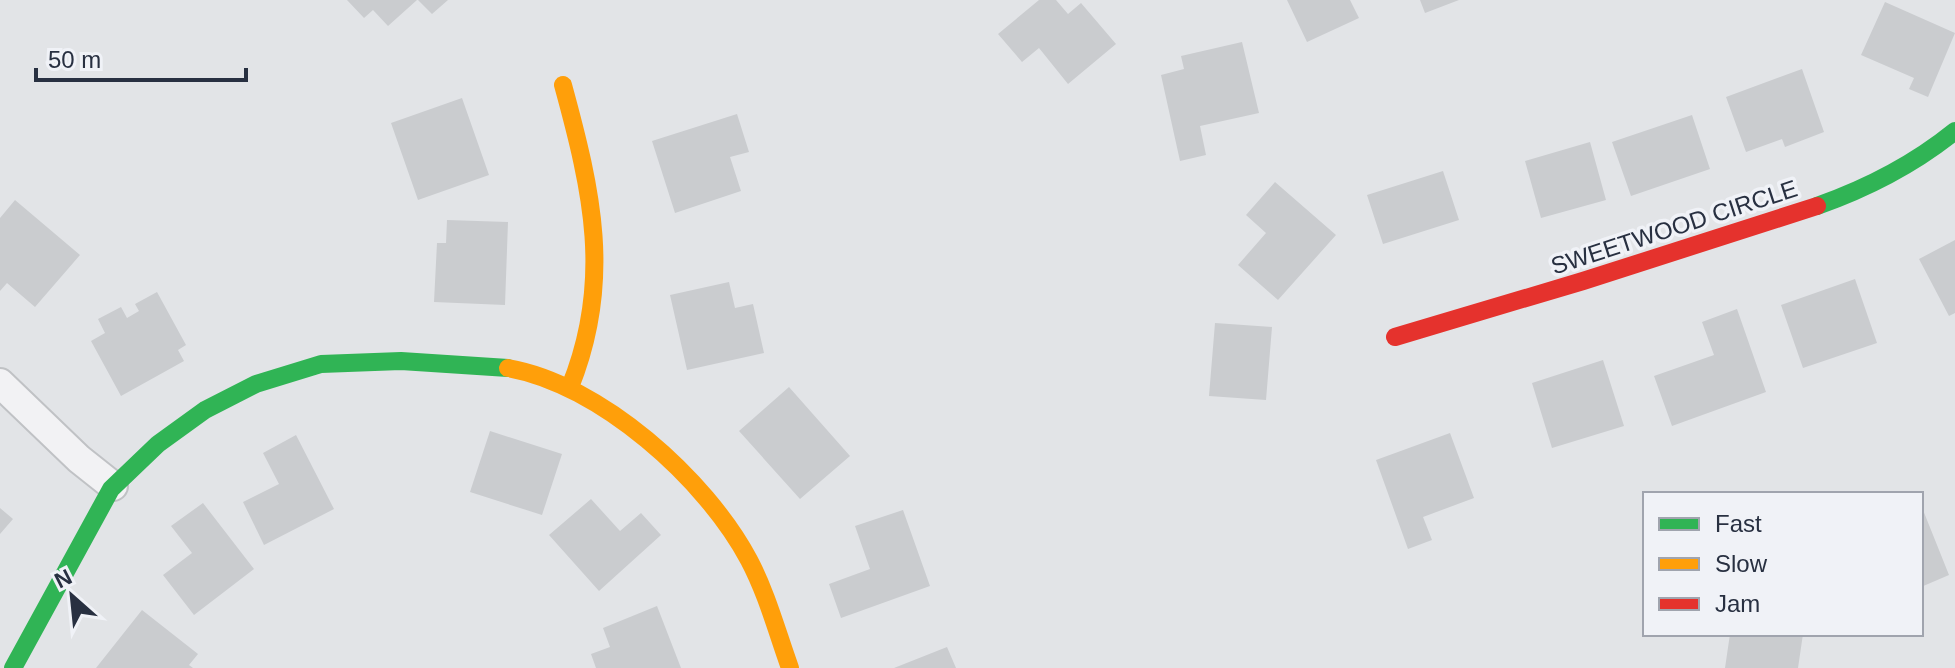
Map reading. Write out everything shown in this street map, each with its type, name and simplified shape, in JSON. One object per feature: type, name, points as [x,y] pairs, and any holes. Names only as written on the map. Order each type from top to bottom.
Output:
[{"type":"street","points":[[563,85],[589,184],[596,290],[587,343],[570,387]]},
{"type":"street","name":"SWEETWOOD CIRCLE","points":[[1395,337],[1508,306],[1798,213],[1889,176],[1955,131]]},
{"type":"street","points":[[13,668],[113,486],[153,446],[201,412],[271,378],[312,365],[357,361],[454,362],[523,370],[570,387],[640,434],[675,465],[744,552],[790,668]]},
{"type":"street","points":[[0,383],[79,459],[113,486]]},
{"type":"building","points":[[347,0],[417,0],[388,26],[373,10],[364,18]]},
{"type":"building","points":[[418,0],[448,0],[432,14]]},
{"type":"building","points":[[1039,0],[1056,0],[1068,14],[1081,3],[1116,44],[1068,84],[1039,48],[1022,62],[998,34]]},
{"type":"building","points":[[1287,0],[1350,0],[1359,18],[1307,42]]},
{"type":"building","points":[[1420,0],[1459,0],[1425,13]]},
{"type":"building","points":[[1885,2],[1955,33],[1928,97],[1909,89],[1914,78],[1861,55]]},
{"type":"building","points":[[1242,42],[1259,113],[1200,126],[1206,155],[1180,161],[1161,75],[1184,69],[1181,56]]},
{"type":"building","points":[[1802,69],[1824,132],[1785,147],[1782,139],[1746,152],[1726,97]]},
{"type":"building","points":[[462,98],[489,175],[418,200],[391,123]]},
{"type":"building","points":[[737,114],[749,152],[730,157],[741,191],[675,213],[652,141]]},
{"type":"building","points":[[1692,115],[1710,169],[1631,196],[1612,142]]},
{"type":"building","points":[[1590,142],[1606,200],[1541,218],[1525,161]]},
{"type":"building","points":[[1443,171],[1459,220],[1383,244],[1367,195]]},
{"type":"building","points":[[1275,182],[1336,235],[1278,300],[1238,265],[1266,233],[1246,215]]},
{"type":"building","points":[[15,200],[80,255],[35,307],[7,283],[0,291],[0,218]]},
{"type":"building","points":[[447,220],[508,222],[505,305],[434,302],[437,243],[446,243]]},
{"type":"building","points":[[1955,240],[1955,313],[1949,316],[1919,259]]},
{"type":"building","points":[[1855,279],[1877,343],[1803,368],[1781,305]]},
{"type":"building","points":[[729,282],[735,308],[753,304],[764,353],[687,370],[670,295]]},
{"type":"building","points":[[157,292],[186,345],[178,350],[184,361],[121,396],[91,341],[105,333],[98,319],[121,307],[127,318],[139,311],[135,304]]},
{"type":"building","points":[[1737,309],[1766,392],[1672,426],[1654,376],[1714,355],[1702,322]]},
{"type":"building","points":[[1215,323],[1272,327],[1266,400],[1209,396]]},
{"type":"building","points":[[1603,360],[1624,426],[1552,448],[1532,383]]},
{"type":"building","points":[[789,387],[850,456],[800,499],[739,431]]},
{"type":"building","points":[[490,431],[562,454],[542,515],[470,492]]},
{"type":"building","points":[[1450,433],[1474,498],[1423,517],[1432,540],[1408,549],[1376,460]]},
{"type":"building","points":[[296,435],[334,509],[264,545],[243,502],[279,484],[263,453]]},
{"type":"building","points":[[591,499],[620,531],[641,513],[661,535],[599,591],[549,535]]},
{"type":"building","points":[[203,503],[254,569],[194,615],[163,575],[192,553],[171,526]]},
{"type":"building","points":[[0,508],[13,519],[0,534]]},
{"type":"building","points":[[903,510],[930,586],[841,618],[829,584],[870,569],[855,526]]},
{"type":"building","points":[[1923,510],[1949,575],[1923,586]]},
{"type":"building","points":[[657,606],[681,668],[596,668],[591,654],[610,647],[603,628]]},
{"type":"building","points":[[142,610],[198,654],[189,665],[193,668],[96,668]]},
{"type":"building","points":[[1730,636],[1803,636],[1798,668],[1725,668]]},
{"type":"building","points":[[947,647],[956,668],[894,668]]},
{"type":"traffic: fast","points":[[1817,206],[1889,174],[1923,155],[1955,131]]},
{"type":"traffic: fast","points":[[13,668],[111,489],[158,444],[205,410],[256,384],[321,364],[401,361],[508,368]]},
{"type":"traffic: slow","points":[[563,85],[582,162],[594,236],[591,310],[570,387]]},
{"type":"traffic: slow","points":[[508,368],[578,393],[613,414],[678,468],[730,529],[749,560],[790,668]]},
{"type":"traffic: jam","points":[[1395,337],[1817,206]]}]
